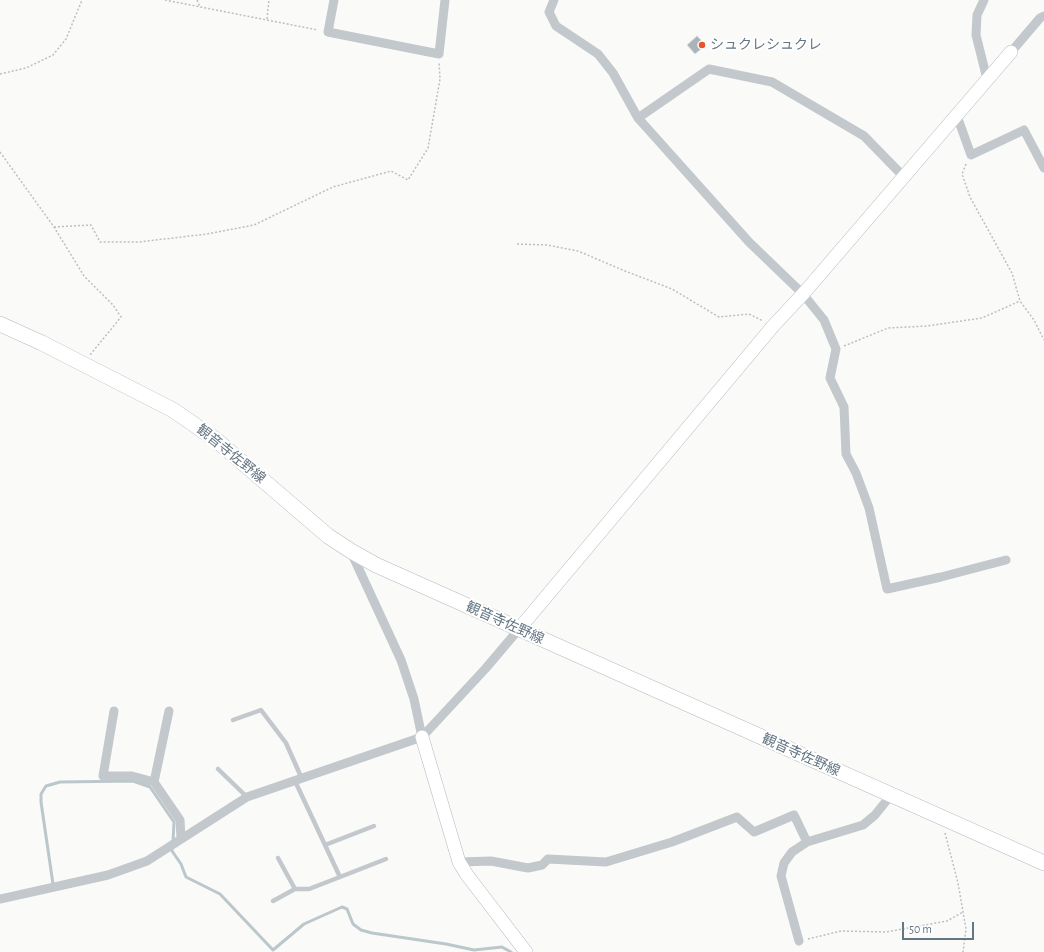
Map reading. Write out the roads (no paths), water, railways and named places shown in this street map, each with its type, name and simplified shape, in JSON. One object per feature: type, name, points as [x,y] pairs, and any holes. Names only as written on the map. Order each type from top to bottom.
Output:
[{"type":"main road","name":"観音寺佐野線","points":[[0,324],[42,343],[173,410],[221,444],[328,536],[376,565],[1044,863]]},
{"type":"street","points":[[334,0],[328,32],[439,54],[445,0]]},
{"type":"street","points":[[554,0],[549,12],[556,26],[598,54],[613,73],[638,118],[749,242],[803,294],[824,320],[836,349],[830,378],[844,407],[846,454],[856,473],[869,508],[887,589],[1006,560]]},
{"type":"street","points":[[984,0],[977,16],[976,35],[987,79]]},
{"type":"street","points":[[0,899],[108,875],[147,861],[181,838],[248,797],[422,737],[486,668],[774,325],[803,294],[957,116],[1010,52],[1040,18],[1044,16]]},
{"type":"street","points":[[638,118],[709,69],[772,82],[864,136],[904,177]]},
{"type":"street","points":[[957,116],[971,155],[1024,130],[1044,168]]},
{"type":"street","points":[[351,551],[401,660],[414,699],[422,737],[459,862],[467,875],[526,952]]},
{"type":"street","points":[[114,711],[103,776],[132,776],[154,782],[180,820],[181,838]]},
{"type":"street","points":[[154,782],[170,711]]},
{"type":"street","points":[[799,941],[781,876],[784,863],[792,852],[807,842],[863,825],[875,815],[891,795]]},
{"type":"street","points":[[459,862],[491,861],[528,868],[542,865],[548,859],[606,862],[672,842],[737,817],[754,832],[794,815],[807,842]]},
{"type":"lane","points":[[233,720],[261,710],[286,743],[325,845],[340,877]]},
{"type":"lane","points":[[218,769],[248,797]]},
{"type":"lane","points":[[325,845],[374,826]]},
{"type":"lane","points":[[278,858],[295,889]]},
{"type":"lane","points":[[273,901],[295,889],[309,889],[386,859]]},
{"type":"waterway","points":[[53,884],[41,802],[41,794],[46,786],[60,782],[133,781],[150,787],[174,822],[173,842]]},
{"type":"waterway","points":[[172,848],[172,851],[181,864],[186,877],[220,894],[273,950],[304,924],[342,907],[347,909],[353,924],[361,930],[372,933],[446,944],[474,950],[502,947],[511,952]]},
{"type":"place","name":"シュクレシュクレ","points":[[702,45]]}]
